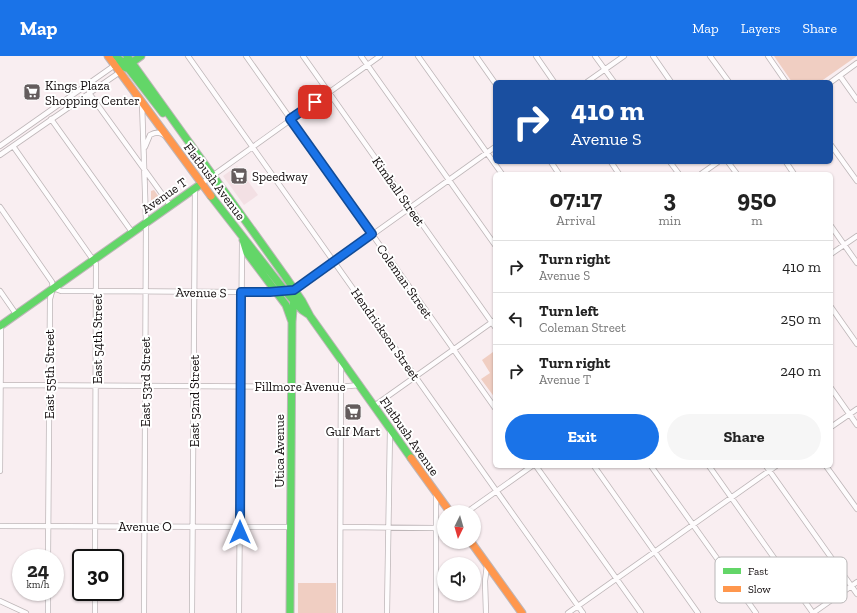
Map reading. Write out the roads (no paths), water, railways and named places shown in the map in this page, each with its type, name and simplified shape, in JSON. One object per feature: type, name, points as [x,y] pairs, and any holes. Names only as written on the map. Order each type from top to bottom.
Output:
[{"type":"main road","name":"Flatbush Avenue","points":[[108,56],[123,61],[174,121],[212,176],[256,234],[310,316],[445,505]]},
{"type":"main road","points":[[123,61],[141,56]]},
{"type":"main road","name":"Flatbush Avenue","points":[[123,61],[142,103],[168,139],[198,186],[242,236],[285,291],[302,310],[310,316]]},
{"type":"main road","name":"Avenue T","points":[[0,326],[198,186]]},
{"type":"main road","points":[[242,236],[247,253],[286,305],[292,322]]},
{"type":"main road","name":"Utica Avenue","points":[[290,613],[291,386],[294,290]]},
{"type":"main road","points":[[476,549],[522,613]]},
{"type":"street","name":"Hendrickson Street","points":[[188,56],[583,613]]},
{"type":"street","name":"Coleman Street","points":[[246,56],[493,405]]},
{"type":"street","name":"Kimball Street","points":[[303,56],[493,322]]},
{"type":"street","points":[[361,56],[493,242]]},
{"type":"street","name":"Avenue T","points":[[198,186],[380,56]]},
{"type":"street","points":[[418,56],[493,161]]},
{"type":"street","points":[[476,56],[493,80]]},
{"type":"street","points":[[536,56],[553,80]]},
{"type":"street","points":[[595,56],[613,80]]},
{"type":"street","points":[[590,80],[624,56]]},
{"type":"street","points":[[653,56],[670,80]]},
{"type":"street","points":[[710,56],[728,80]]},
{"type":"street","points":[[768,56],[785,80]]},
{"type":"street","points":[[0,155],[89,93],[123,61]]},
{"type":"street","points":[[0,146],[123,61]]},
{"type":"street","points":[[833,81],[857,64]]},
{"type":"street","points":[[840,76],[857,100]]},
{"type":"street","points":[[89,93],[170,205]]},
{"type":"street","name":"East 53rd Street","points":[[142,103],[146,222],[144,613]]},
{"type":"street","points":[[51,119],[132,232]]},
{"type":"street","name":"East 53rd Street","points":[[144,151],[150,135],[154,133],[162,134],[168,139]]},
{"type":"street","name":"East 54th Street","points":[[13,146],[96,264],[95,549]]},
{"type":"street","name":"Avenue S","points":[[53,288],[61,291],[146,292],[276,292],[294,290],[493,148]]},
{"type":"street","points":[[833,148],[857,181]]},
{"type":"street","points":[[704,172],[715,164]]},
{"type":"street","name":"East 52nd Street","points":[[192,613],[194,292],[198,186]]},
{"type":"street","points":[[0,207],[52,282],[53,288]]},
{"type":"street","points":[[833,229],[857,263]]},
{"type":"street","points":[[239,613],[242,236]]},
{"type":"street","points":[[833,253],[857,236]]},
{"type":"street","name":"East 55th Street","points":[[48,549],[50,299],[53,288]]},
{"type":"street","points":[[0,291],[16,314]]},
{"type":"street","points":[[833,310],[857,344]]},
{"type":"street","points":[[374,406],[454,349],[493,324]]},
{"type":"street","points":[[0,326],[0,471]]},
{"type":"street","points":[[340,613],[341,360]]},
{"type":"street","name":"Fillmore Avenue","points":[[0,385],[341,387],[360,385]]},
{"type":"street","points":[[833,391],[857,425]]},
{"type":"street","points":[[833,426],[857,409]]},
{"type":"street","points":[[387,613],[390,427]]},
{"type":"street","points":[[477,505],[529,468]]},
{"type":"street","points":[[537,468],[641,613]]},
{"type":"street","points":[[595,468],[698,613]]},
{"type":"street","points":[[653,468],[716,557]]},
{"type":"street","points":[[710,468],[774,557]]},
{"type":"street","points":[[568,613],[732,498],[768,468],[831,557]]},
{"type":"street","points":[[827,468],[857,509]]},
{"type":"street","points":[[436,492],[436,613]]},
{"type":"street","name":"Avenue O","points":[[0,526],[290,528]]},
{"type":"street","points":[[341,527],[435,528]]},
{"type":"street","points":[[486,613],[485,581],[487,564]]},
{"type":"street","points":[[847,580],[857,594]]},
{"type":"street","points":[[847,589],[857,582]]},
{"type":"street","points":[[48,601],[48,613]]},
{"type":"street","points":[[95,601],[95,613]]},
{"type":"street","points":[[0,602],[26,613]]},
{"type":"street","points":[[749,603],[756,613]]},
{"type":"street","points":[[806,603],[813,613],[827,603]]},
{"type":"place","name":"Kings Plaza Shopping Center","points":[[32,92]]},
{"type":"place","name":"Speedway","points":[[239,176]]},
{"type":"place","name":"Gulf Mart","points":[[353,412]]}]
